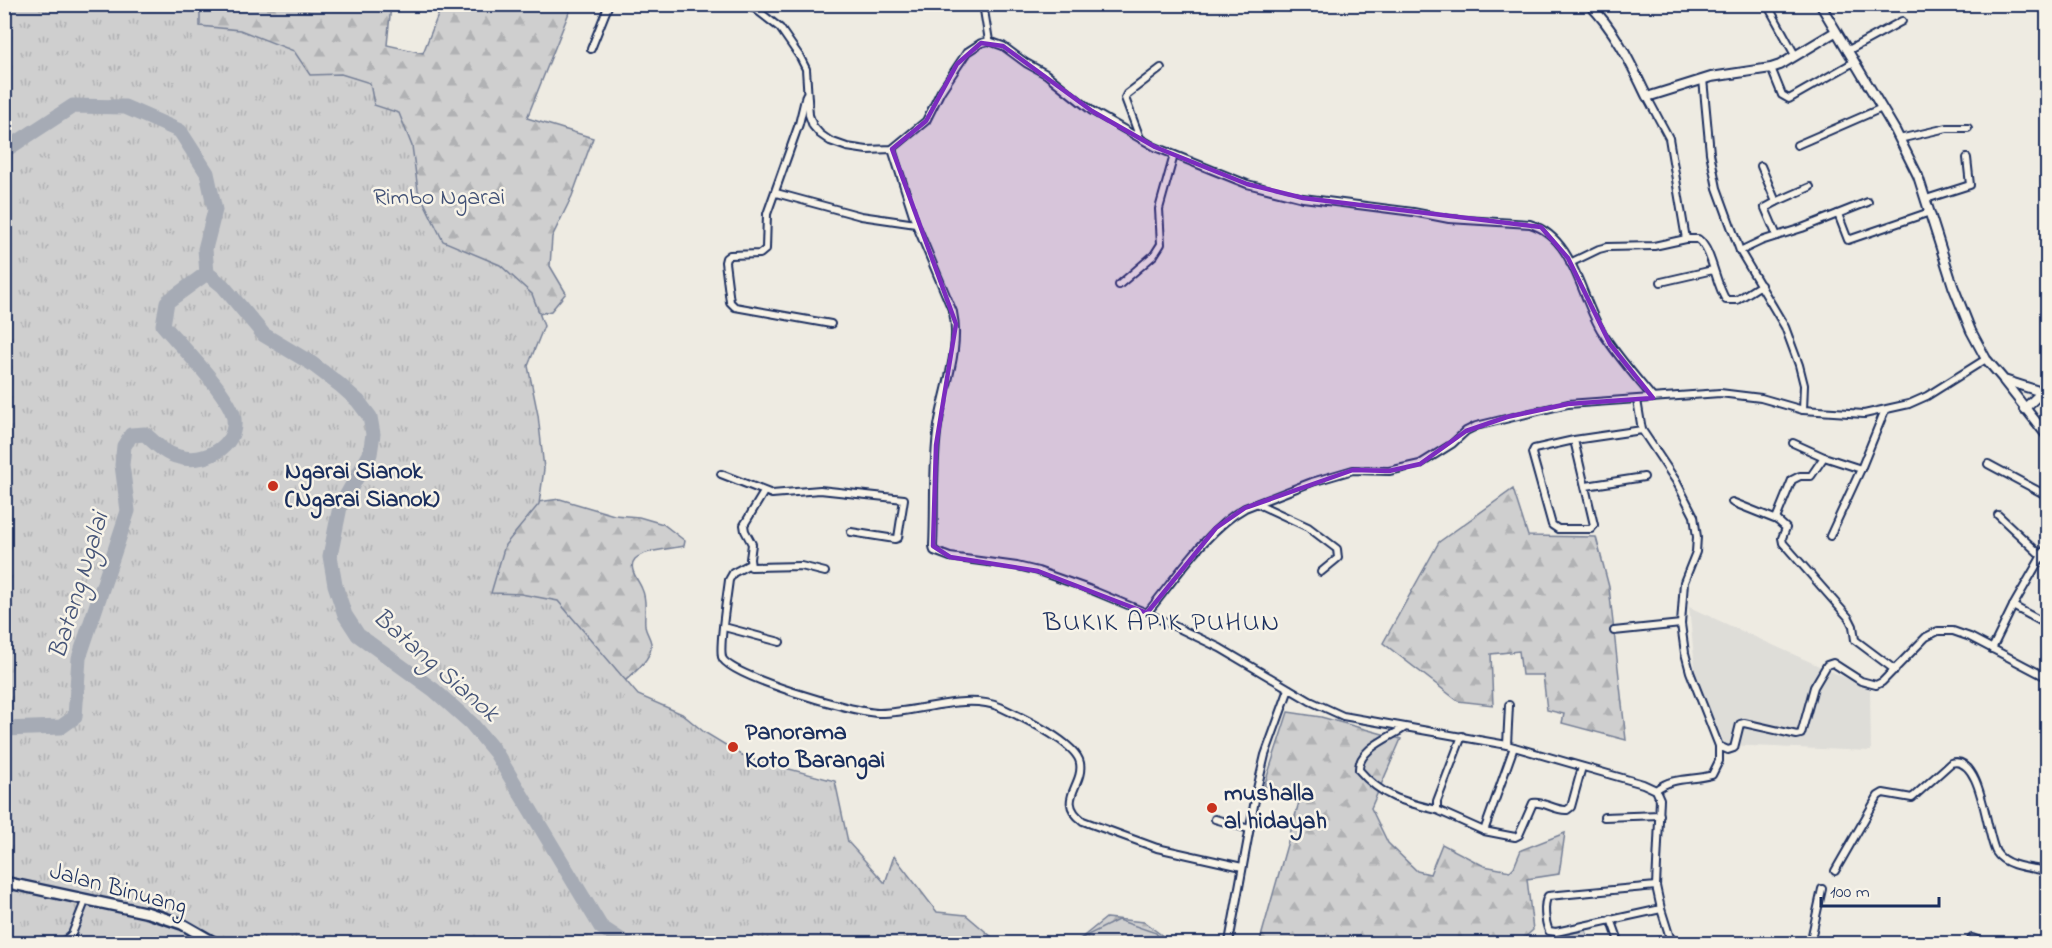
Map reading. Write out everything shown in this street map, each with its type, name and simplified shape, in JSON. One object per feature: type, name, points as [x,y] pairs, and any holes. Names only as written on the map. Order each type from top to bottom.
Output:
[{"type":"main road","name":"Jalan Binuang","points":[[4,882],[149,913],[182,924],[218,944]]},
{"type":"street","points":[[591,49],[609,4]]},
{"type":"street","points":[[749,4],[780,28],[801,57],[806,69],[809,115],[813,126],[830,141],[847,147],[867,150],[892,149],[926,121],[941,91],[967,52],[989,41],[1003,46],[1046,74],[1092,111],[1140,139],[1247,184],[1303,198],[1449,219],[1530,224],[1541,227],[1554,239],[1570,263],[1600,330],[1653,398]]},
{"type":"street","points":[[983,4],[989,41]]},
{"type":"street","points":[[1589,4],[1614,34],[1669,138],[1686,239]]},
{"type":"street","points":[[1767,4],[1795,56]]},
{"type":"street","points":[[1820,4],[1882,108],[1918,176],[1953,286],[1971,331],[1986,359],[2048,437]]},
{"type":"street","points":[[1847,51],[1902,21]]},
{"type":"street","points":[[1647,97],[1741,71],[1772,68],[1835,32]]},
{"type":"street","points":[[1772,68],[1782,95],[1789,99],[1854,62]]},
{"type":"street","points":[[1140,139],[1125,98],[1161,68]]},
{"type":"street","points":[[1703,80],[1717,188],[1740,251],[1785,327],[1800,365],[1804,385],[1803,410]]},
{"type":"street","points":[[808,89],[799,124],[768,214],[766,249],[760,254],[730,255],[725,262],[730,302],[735,307],[831,324]]},
{"type":"street","points":[[1797,145],[1882,108]]},
{"type":"street","points":[[1899,139],[1947,128],[1968,128]]},
{"type":"street","points":[[892,149],[916,224],[950,303],[956,324],[956,342],[936,445],[934,551],[950,557],[1038,571],[1147,612],[1220,648],[1289,689],[1343,716],[1510,746],[1643,784],[1656,790],[1660,799],[1656,885],[1671,941],[1649,944]]},
{"type":"street","points":[[1119,285],[1154,255],[1161,244],[1159,209],[1174,155]]},
{"type":"street","points":[[1926,199],[1970,185],[1967,158]]},
{"type":"street","points":[[1761,166],[1776,202]]},
{"type":"street","points":[[1777,236],[1765,208],[1810,187]]},
{"type":"street","points":[[776,192],[861,216],[916,224]]},
{"type":"street","points":[[1740,251],[1761,241],[1868,202]]},
{"type":"street","points":[[1838,214],[1848,240],[1930,212]]},
{"type":"street","points":[[1570,263],[1607,247],[1654,246],[1686,239],[1698,239],[1703,243],[1726,300],[1737,300],[1761,285]]},
{"type":"street","points":[[1661,282],[1713,270]]},
{"type":"street","points":[[1147,612],[1216,528],[1231,516],[1312,482],[1353,470],[1389,471],[1420,464],[1452,444],[1466,431],[1507,417],[1568,404],[1600,400],[1637,400],[1720,393],[1740,394],[1803,410],[1864,414],[1909,404],[1927,396],[1986,359]]},
{"type":"street","points":[[2004,380],[2044,394]]},
{"type":"street","points":[[2024,409],[2044,394]]},
{"type":"street","points":[[1637,400],[1642,430],[1676,481],[1694,516],[1697,537],[1696,552],[1684,582],[1681,624],[1690,672],[1719,746],[1719,761],[1712,776],[1676,779],[1665,782],[1656,790]]},
{"type":"street","points":[[1830,536],[1885,410]]},
{"type":"street","points":[[1574,440],[1586,486],[1593,527],[1591,529],[1554,528],[1532,453],[1537,447],[1574,440],[1642,430]]},
{"type":"street","points":[[1793,443],[1824,457],[1861,469]]},
{"type":"street","points":[[1777,520],[1792,480],[1800,476],[1812,476],[1824,457]]},
{"type":"street","points":[[1988,464],[2044,495],[2048,495]]},
{"type":"street","points":[[721,474],[764,492],[780,495],[820,490],[904,499],[898,538],[851,532]]},
{"type":"street","points":[[1586,486],[1644,477]]},
{"type":"street","points":[[750,564],[752,544],[744,525],[764,492]]},
{"type":"street","points":[[1732,502],[1777,520],[1786,528],[1782,538],[1783,543],[1849,618],[1855,640],[1895,670]]},
{"type":"street","points":[[1258,504],[1308,527],[1337,549],[1338,558],[1321,572]]},
{"type":"street","points":[[1998,515],[2048,562]]},
{"type":"street","points":[[1992,649],[2013,606],[2048,545]]},
{"type":"street","points":[[750,564],[755,568],[801,566],[825,572]]},
{"type":"street","points":[[750,564],[733,573],[729,580],[722,657],[724,663],[730,667],[766,683],[857,710],[876,713],[894,713],[964,702],[998,706],[1062,739],[1077,756],[1080,773],[1071,799],[1071,807],[1083,821],[1157,848],[1242,867]]},
{"type":"street","points":[[2013,606],[2048,626]]},
{"type":"street","points":[[1614,631],[1681,624]]},
{"type":"street","points":[[724,627],[780,642]]},
{"type":"street","points":[[1719,746],[1728,750],[1734,748],[1740,724],[1744,723],[1801,734],[1814,687],[1827,665],[1830,663],[1840,667],[1861,681],[1876,685],[1895,670],[1926,637],[1938,631],[1953,631],[2048,678]]},
{"type":"street","points":[[1229,942],[1265,755],[1289,689]]},
{"type":"street","points":[[1484,831],[1510,746],[1509,705]]},
{"type":"street","points":[[1405,728],[1361,757],[1359,770],[1369,782],[1389,796],[1403,802],[1437,810],[1484,831],[1519,836],[1533,803],[1537,802],[1561,811],[1567,810],[1571,807],[1582,767]]},
{"type":"street","points":[[1437,810],[1437,801],[1462,736]]},
{"type":"street","points":[[1836,872],[1878,796],[1883,793],[1912,798],[1957,761],[1964,764],[1977,785],[1983,799],[1996,852],[2006,861],[2016,865],[2047,871]]},
{"type":"street","points":[[1604,817],[1660,815]]},
{"type":"street","points":[[1215,819],[1249,829]]},
{"type":"street","points":[[1656,885],[1551,895],[1546,898],[1547,927],[1552,932],[1661,909]]},
{"type":"street","points":[[1810,944],[1822,889]]},
{"type":"street","points":[[61,944],[72,934],[86,900]]},
{"type":"street","points":[[1611,919],[1620,944]]},
{"type":"street","points":[[1969,944],[1972,938],[1989,944]]},
{"type":"highlighted area","points":[[981,43],[1003,46],[1092,111],[1155,147],[1247,184],[1303,198],[1541,227],[1568,258],[1610,344],[1653,398],[1568,404],[1507,417],[1466,431],[1420,464],[1389,471],[1353,470],[1245,508],[1216,528],[1147,613],[1038,571],[950,557],[933,546],[936,445],[956,324],[892,149],[926,121],[957,64]]},
{"type":"shaded area","points":[[1689,607],[1870,689],[1871,751],[1725,745],[1696,678]]},
{"type":"green space","name":"Ngarai Sianok (Ngarai Sianok)","points":[[5,4],[200,5],[200,26],[240,30],[294,51],[310,75],[341,74],[370,83],[374,105],[399,113],[412,146],[418,190],[443,241],[500,265],[532,294],[544,326],[528,366],[538,415],[544,469],[539,504],[505,545],[491,593],[521,594],[558,601],[638,695],[682,714],[704,732],[747,758],[835,781],[848,842],[885,883],[894,856],[937,912],[966,915],[999,943],[5,944]]},
{"type":"green space","name":"Rimbo Ngarai","points":[[5,5],[391,5],[387,45],[423,53],[442,5],[572,5],[527,118],[593,138],[572,196],[552,237],[550,266],[566,293],[551,311],[539,314],[510,355],[523,504],[560,499],[614,515],[639,517],[663,524],[685,541],[684,546],[639,556],[633,563],[633,570],[644,595],[645,626],[651,649],[644,662],[616,689],[747,943]]},
{"type":"green space","points":[[1513,489],[1528,536],[1596,537],[1609,587],[1626,740],[1562,723],[1564,714],[1547,710],[1543,675],[1522,675],[1519,651],[1491,654],[1493,705],[1458,701],[1383,643],[1439,542]]},
{"type":"green space","points":[[1288,712],[1321,717],[1401,739],[1371,808],[1388,843],[1417,871],[1430,874],[1442,844],[1484,866],[1510,871],[1521,850],[1565,833],[1559,874],[1527,879],[1533,930],[1521,941],[1522,943],[1259,944],[1301,795],[1264,786]]},
{"type":"green space","points":[[1106,918],[1144,922],[1172,943],[1074,944]]},
{"type":"green space","points":[[1118,920],[1156,933],[1162,943],[1066,943],[1078,940]]},
{"type":"green space","points":[[1586,930],[1589,943],[1561,943],[1560,936]]},
{"type":"waterway","name":"Batang Sianok","points":[[4,151],[73,106],[125,107],[180,131],[207,173],[215,210],[205,249],[207,273],[223,286],[264,335],[311,363],[340,385],[358,401],[370,417],[373,434],[370,454],[340,507],[330,556],[335,585],[345,615],[358,635],[434,690],[471,723],[496,753],[601,927],[627,944]]},
{"type":"waterway","name":"Batang Ngalai","points":[[4,729],[61,727],[75,717],[79,658],[128,511],[122,465],[124,446],[131,435],[145,434],[169,453],[188,459],[217,452],[230,438],[234,419],[231,409],[204,371],[163,325],[167,302],[207,273]]},
{"type":"place","name":"Ngarai Sianok (Ngarai Sianok)","points":[[273,486]]},
{"type":"place","name":"Panorama Koto Barangai","points":[[733,747]]},
{"type":"place","name":"mushalla al hidayah","points":[[1212,808]]},
{"type":"district","name":"BUKIK APIK PUHUN","points":[[1162,623]]}]
